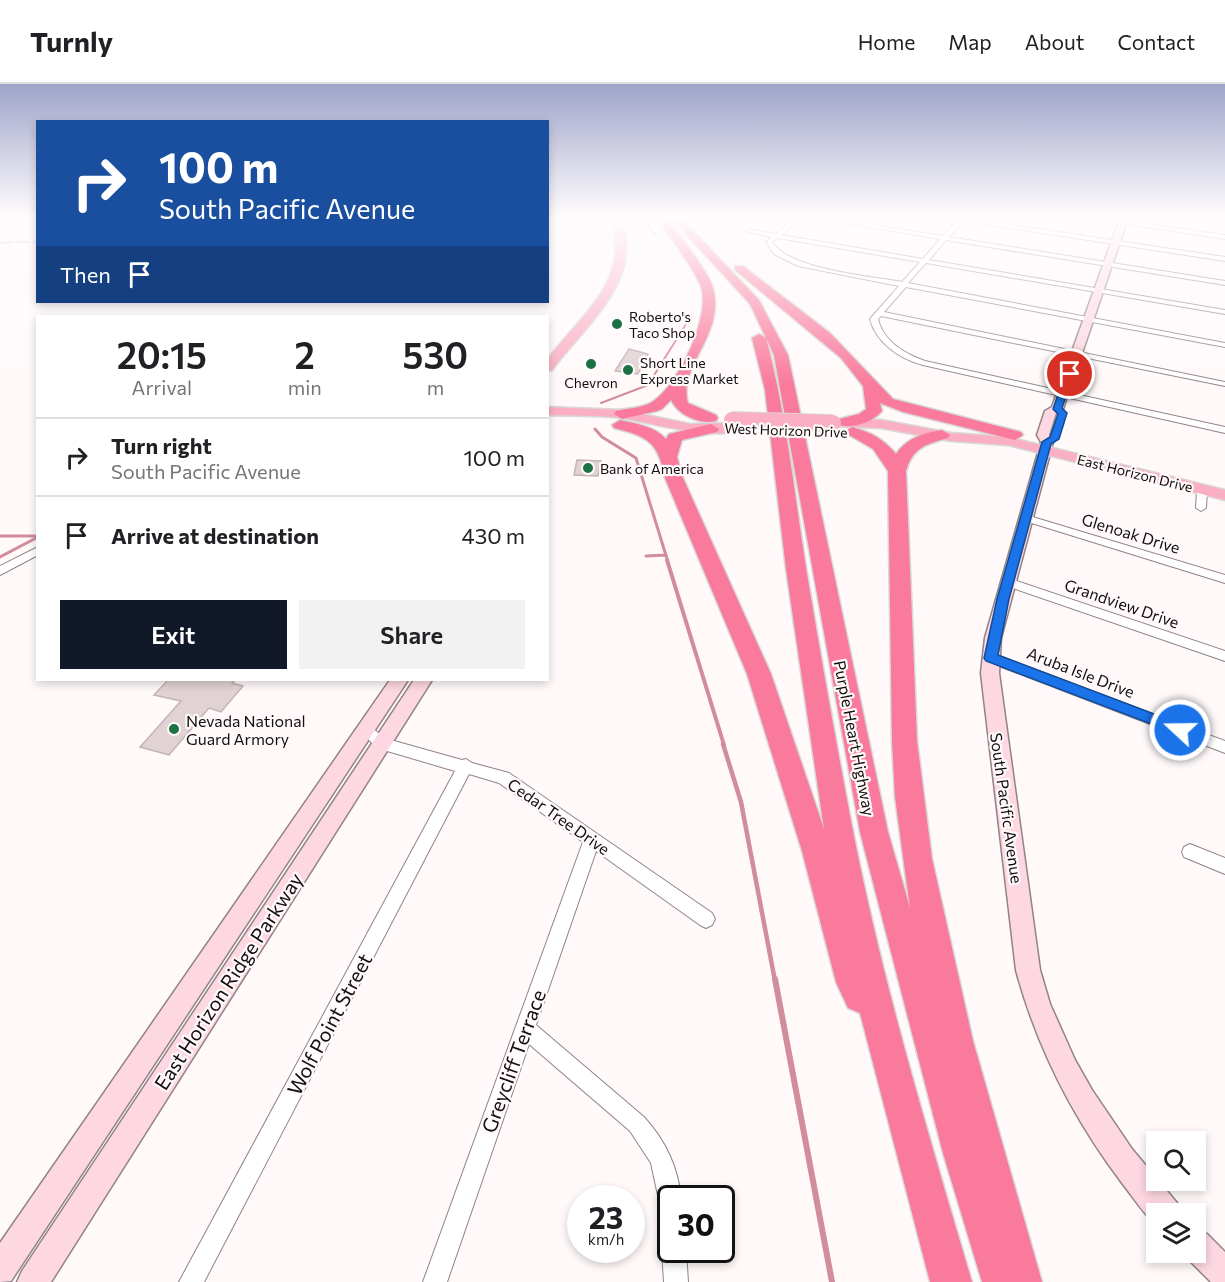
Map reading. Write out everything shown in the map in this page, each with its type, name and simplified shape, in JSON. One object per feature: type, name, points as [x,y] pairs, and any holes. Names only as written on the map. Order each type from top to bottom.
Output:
[{"type":"highway","points":[[621,419],[657,406],[681,381],[709,318],[711,302],[706,285],[699,274]]},
{"type":"highway","name":"Purple Heart Highway","points":[[716,274],[725,283],[749,320],[765,357],[837,823],[883,1041],[951,1282]]},
{"type":"highway","name":"Purple Heart Highway","points":[[728,274],[754,303],[781,355],[874,832],[962,1153],[1003,1282]]},
{"type":"highway","points":[[747,274],[846,355],[883,399],[901,407],[991,426],[1015,435]]},
{"type":"highway","points":[[681,381],[680,403],[711,423]]},
{"type":"highway","points":[[841,427],[864,418],[874,411],[870,386]]},
{"type":"highway","points":[[621,419],[656,437],[670,454]]},
{"type":"highway","points":[[711,423],[675,437],[670,454],[674,478],[759,674],[817,851],[853,982],[883,1041]]},
{"type":"highway","points":[[841,427],[874,440],[888,454],[897,471]]},
{"type":"highway","points":[[942,435],[925,438],[914,444],[902,456],[897,471],[905,728],[915,838],[929,930],[946,1005],[1021,1282]]},
{"type":"main road","points":[[549,346],[569,330],[600,295],[612,274]]},
{"type":"main road","points":[[549,365],[569,330]]},
{"type":"main road","name":"West Horizon Drive","points":[[549,411],[657,421],[841,427],[885,434],[959,426],[1015,435],[1046,446]]},
{"type":"main road","name":"West Horizon Drive","points":[[549,419],[621,419]]},
{"type":"main road","name":"West Horizon Drive","points":[[917,431],[1046,446]]},
{"type":"main road","name":"East Horizon Drive","points":[[1046,446],[1225,487]]},
{"type":"main road","name":"East Horizon Drive","points":[[1046,446],[1225,495]]},
{"type":"street","points":[[844,274],[1225,345]]},
{"type":"street","points":[[913,274],[873,321],[896,351],[906,357],[923,363],[1225,430]]},
{"type":"street","points":[[1006,274],[1225,312]]},
{"type":"street","name":"South Pacific Avenue","points":[[1105,274],[1057,409],[1062,413],[1055,439],[1046,446],[1008,582],[991,658],[992,700],[1028,970],[1034,994],[1066,1072],[1121,1158],[1157,1203]]},
{"type":"street","points":[[1166,274],[1225,283]]},
{"type":"street","points":[[878,313],[1225,384]]},
{"type":"street","points":[[1201,508],[1202,490]]},
{"type":"street","name":"Glenoak Drive","points":[[1026,518],[1225,579]]},
{"type":"street","points":[[0,571],[36,551]]},
{"type":"street","name":"Grandview Drive","points":[[1008,582],[1225,656]]},
{"type":"street","name":"Aruba Isle Drive","points":[[991,658],[1225,747]]},
{"type":"street","name":"East Horizon Ridge Parkway","points":[[33,1282],[374,737],[399,681]]},
{"type":"street","name":"East Horizon Ridge Parkway","points":[[0,1270],[374,737],[422,681]]},
{"type":"street","name":"Cedar Tree Drive","points":[[374,737],[504,778],[706,919]]},
{"type":"street","name":"Wolf Point Street","points":[[191,1282],[466,765]]},
{"type":"street","name":"Greycliff Terrace","points":[[435,1282],[592,839]]},
{"type":"street","points":[[1190,852],[1225,866]]},
{"type":"street","points":[[525,1028],[637,1124],[652,1141],[663,1161],[667,1185]]},
{"type":"street","points":[[1206,1255],[1225,1274]]},
{"type":"street","points":[[675,1263],[676,1282]]},
{"type":"building","points":[[629,349],[648,354],[638,374],[615,371]]},
{"type":"building","name":"Bank of America","points":[[577,460],[601,461],[598,476],[574,475]]},
{"type":"building","name":"Nevada National Guard Armory","points":[[167,681],[234,681],[232,683],[243,686],[221,712],[209,708],[169,755],[140,747],[181,701],[154,695]]},
{"type":"waterway","points":[[601,403],[648,385],[691,316]]},
{"type":"waterway","points":[[595,429],[602,437],[636,458],[666,555]]},
{"type":"waterway","points":[[0,536],[36,536]]},
{"type":"waterway","points":[[0,557],[36,538]]},
{"type":"waterway","points":[[646,556],[666,555]]},
{"type":"waterway","points":[[666,555],[668,562]]},
{"type":"waterway","points":[[667,560],[724,745]]},
{"type":"waterway","points":[[723,744],[741,802],[775,981]]},
{"type":"waterway","points":[[775,979],[832,1282]]},
{"type":"place","name":"Roberto's Taco Shop","points":[[617,324]]},
{"type":"place","name":"Chevron","points":[[591,364]]},
{"type":"place","name":"Short Line Express Market","points":[[628,370]]},
{"type":"place","name":"Bank of America","points":[[588,468]]},
{"type":"place","name":"Nevada National Guard Armory","points":[[174,729]]},
{"type":"route","points":[[1070,374],[1057,409],[1062,413],[1055,439],[1047,442],[1003,599],[993,638],[991,658],[1180,730]]}]
